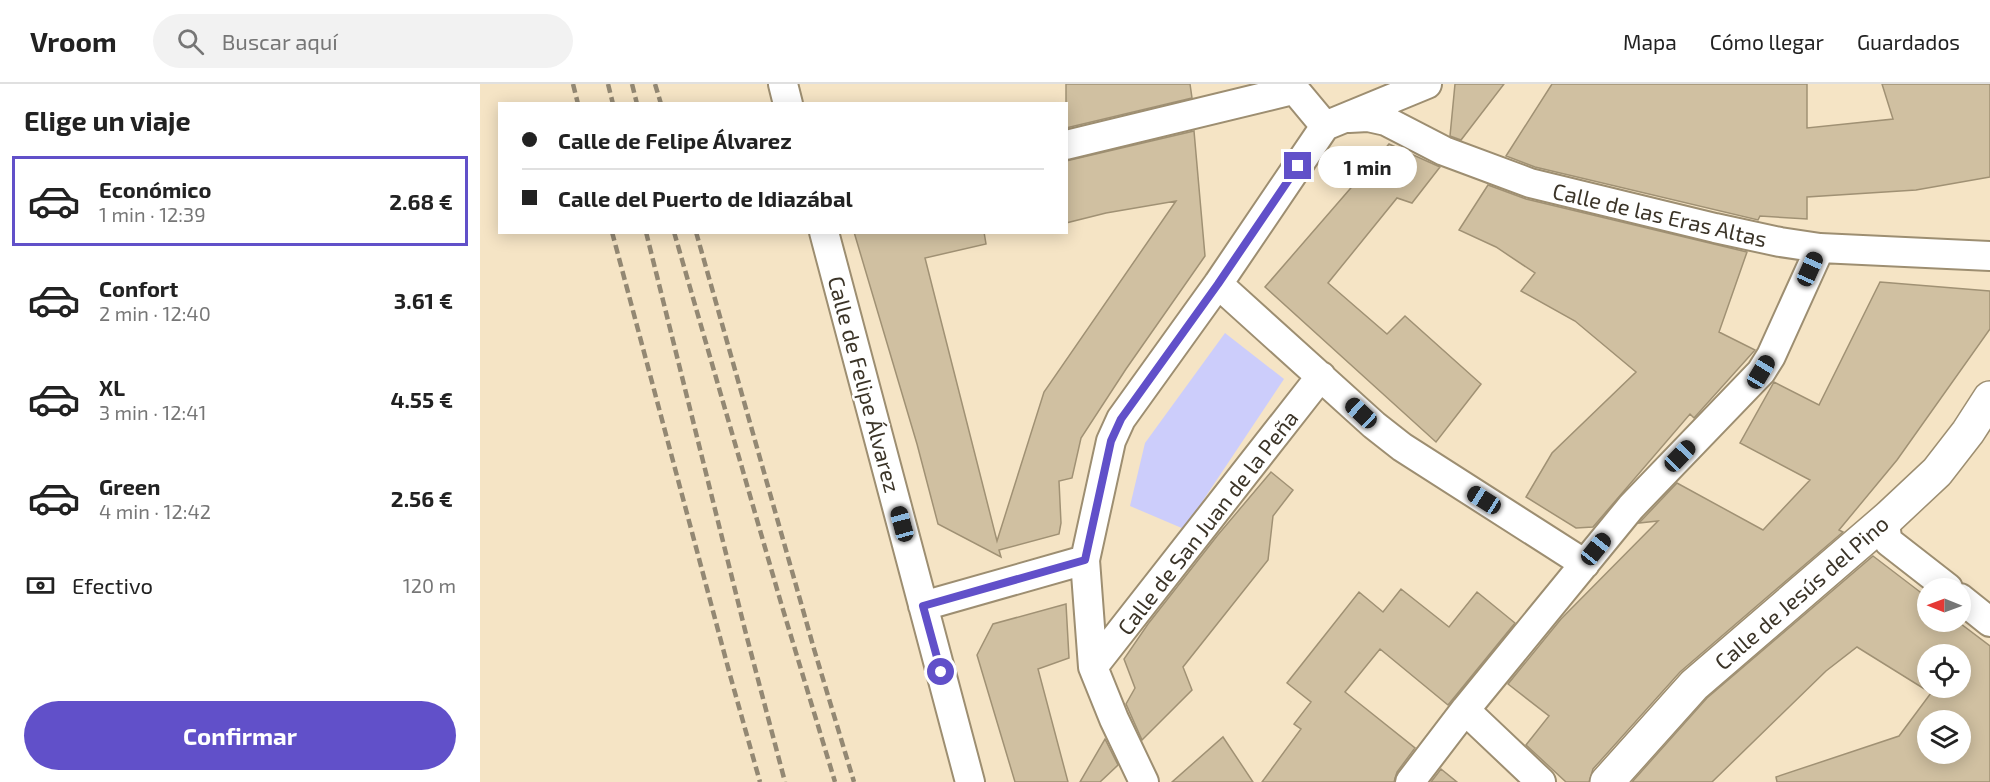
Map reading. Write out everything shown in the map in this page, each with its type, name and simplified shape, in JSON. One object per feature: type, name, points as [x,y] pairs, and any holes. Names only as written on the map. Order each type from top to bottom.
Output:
[{"type":"street","points":[[783,84],[788,102]]},
{"type":"street","points":[[1144,782],[1114,719],[1093,667],[1085,560],[1111,441],[1121,419],[1334,122],[1427,84]]},
{"type":"street","points":[[1068,144],[1292,87],[1334,122]]},
{"type":"street","name":"Calle de las Eras Altas","points":[[1334,122],[1368,117],[1386,122],[1444,151],[1530,183],[1780,242],[1820,248],[1990,256]]},
{"type":"street","name":"Calle de Felipe Álvarez","points":[[825,234],[970,782]]},
{"type":"street","points":[[1410,782],[1631,507],[1761,372],[1771,356],[1820,248]]},
{"type":"street","points":[[1218,284],[1374,425],[1402,447],[1585,564]]},
{"type":"street","name":"Calle de San Juan de la Peña","points":[[1093,667],[1321,376]]},
{"type":"street","name":"Calle de Jesús del Pino","points":[[1607,782],[1694,685],[1889,517],[1937,472],[1968,432],[1990,398]]},
{"type":"street","points":[[1889,517],[1886,525],[1889,542],[1935,578]]},
{"type":"street","points":[[923,606],[1085,560]]},
{"type":"street","points":[[1971,607],[1990,622]]},
{"type":"street","points":[[1465,711],[1541,782]]},
{"type":"shaded area","points":[[1225,333],[1284,379],[1184,529],[1130,506],[1145,443]]},
{"type":"building","points":[[1066,84],[1190,84],[1192,98],[1068,128],[1068,102],[1066,102]]},
{"type":"building","points":[[1455,84],[1504,84],[1461,140],[1450,136]]},
{"type":"building","points":[[1552,84],[1807,84],[1807,128],[1893,119],[1882,84],[1990,84],[1990,177],[1916,190],[1807,197],[1807,219],[1760,216],[1758,220],[1535,167],[1506,156]]},
{"type":"building","points":[[1194,131],[1205,256],[1081,438],[1072,478],[1059,481],[1061,523],[1059,534],[999,550],[1001,557],[938,524],[917,444],[855,234],[984,234],[986,244],[925,258],[997,541],[1044,392],[1176,201],[1106,213],[1068,222],[1068,161]]},
{"type":"building","points":[[1389,144],[1440,167],[1412,203],[1397,198],[1328,283],[1387,334],[1405,316],[1481,384],[1436,442],[1265,287]]},
{"type":"building","points":[[1488,185],[1526,199],[1747,252],[1719,332],[1755,350],[1694,418],[1690,414],[1593,527],[1576,528],[1526,497],[1552,453],[1636,372],[1575,321],[1521,291],[1535,273],[1496,247],[1459,230]]},
{"type":"building","points":[[1880,282],[1990,291],[1990,329],[1897,460],[1839,530],[1843,532],[1680,672],[1593,769],[1589,782],[1566,782],[1526,745],[1549,716],[1508,684],[1561,619],[1658,521],[1639,523],[1677,483],[1763,530],[1810,480],[1740,443],[1774,382],[1819,405]]},
{"type":"building","points":[[1271,472],[1293,490],[1273,516],[1268,560],[1183,667],[1192,690],[1142,740],[1126,704],[1135,688],[1124,659],[1148,624],[1217,536]]},
{"type":"building","points":[[1873,556],[1917,590],[1917,632],[1971,632],[1990,646],[1990,782],[1777,782],[1776,777],[1899,736],[1917,712],[1917,764],[1971,764],[1971,710],[1918,710],[1927,698],[1971,698],[1971,644],[1917,644],[1917,684],[1857,647],[1826,671],[1712,782],[1632,782],[1707,698]]},
{"type":"building","points":[[1401,589],[1449,627],[1477,592],[1515,623],[1448,705],[1380,649],[1345,692],[1415,748],[1397,772],[1394,782],[1262,782],[1301,729],[1294,724],[1311,702],[1287,683],[1359,592],[1383,612]]},
{"type":"building","points":[[1066,604],[1069,658],[1038,669],[1068,782],[1015,782],[977,655],[993,624]]},
{"type":"building","points":[[1223,737],[1253,782],[1172,782]]},
{"type":"building","points":[[1105,739],[1118,765],[1100,782],[1080,782]]},
{"type":"building","points":[[1441,769],[1457,782],[1431,782]]},
{"type":"railway","points":[[573,84],[578,102]]},
{"type":"railway","points":[[608,84],[612,102]]},
{"type":"railway","points":[[632,84],[636,102]]},
{"type":"railway","points":[[655,84],[660,102]]},
{"type":"railway","points":[[613,234],[760,782]]},
{"type":"railway","points":[[646,234],[785,782]]},
{"type":"railway","points":[[675,234],[835,782]]},
{"type":"railway","points":[[697,234],[854,782]]},
{"type":"route","points":[[941,672],[923,606],[1085,560],[1111,441],[1121,419],[1218,284],[1298,166]]}]
